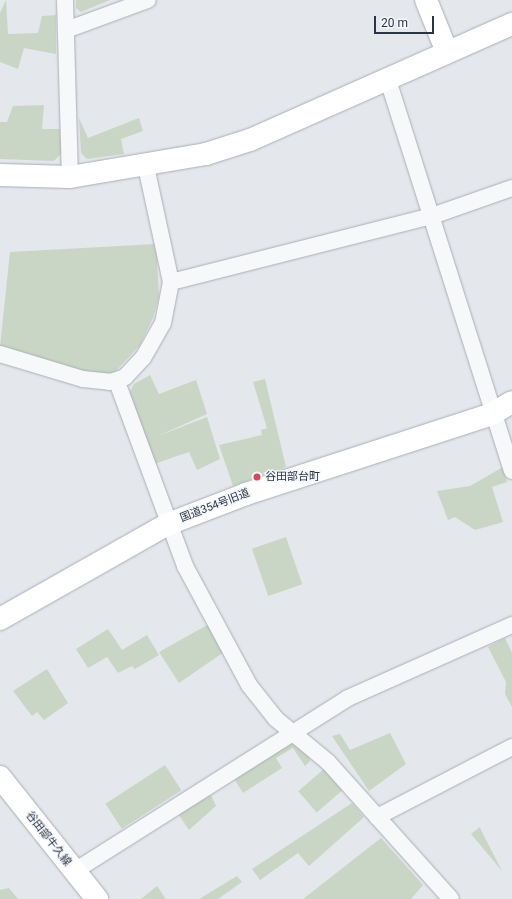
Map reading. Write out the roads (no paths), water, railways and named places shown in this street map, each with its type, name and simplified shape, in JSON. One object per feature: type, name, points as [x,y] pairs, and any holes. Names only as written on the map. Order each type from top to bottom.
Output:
[{"type":"street","points":[[65,0],[70,177]]},
{"type":"street","points":[[66,30],[148,0]]},
{"type":"street","points":[[426,0],[447,52]]},
{"type":"street","points":[[0,176],[70,177],[146,166],[250,140],[512,24]]},
{"type":"street","points":[[388,80],[432,216],[492,414],[512,472]]},
{"type":"street","points":[[0,354],[83,379],[117,382],[132,371],[156,340],[168,305],[170,282],[146,166]]},
{"type":"street","points":[[170,282],[432,216],[512,188]]},
{"type":"street","points":[[117,382],[168,524],[185,566],[249,685],[276,719],[328,762],[451,899]]},
{"type":"street","name":"国道354号旧道","points":[[0,619],[168,524],[246,494],[492,414],[512,402]]},
{"type":"street","points":[[74,872],[290,731],[348,698],[512,625]]},
{"type":"street","points":[[377,817],[512,747]]},
{"type":"street","name":"谷田部牛久線","points":[[0,777],[97,899]]},
{"type":"place","name":"谷田部台町","points":[[257,477]]}]
